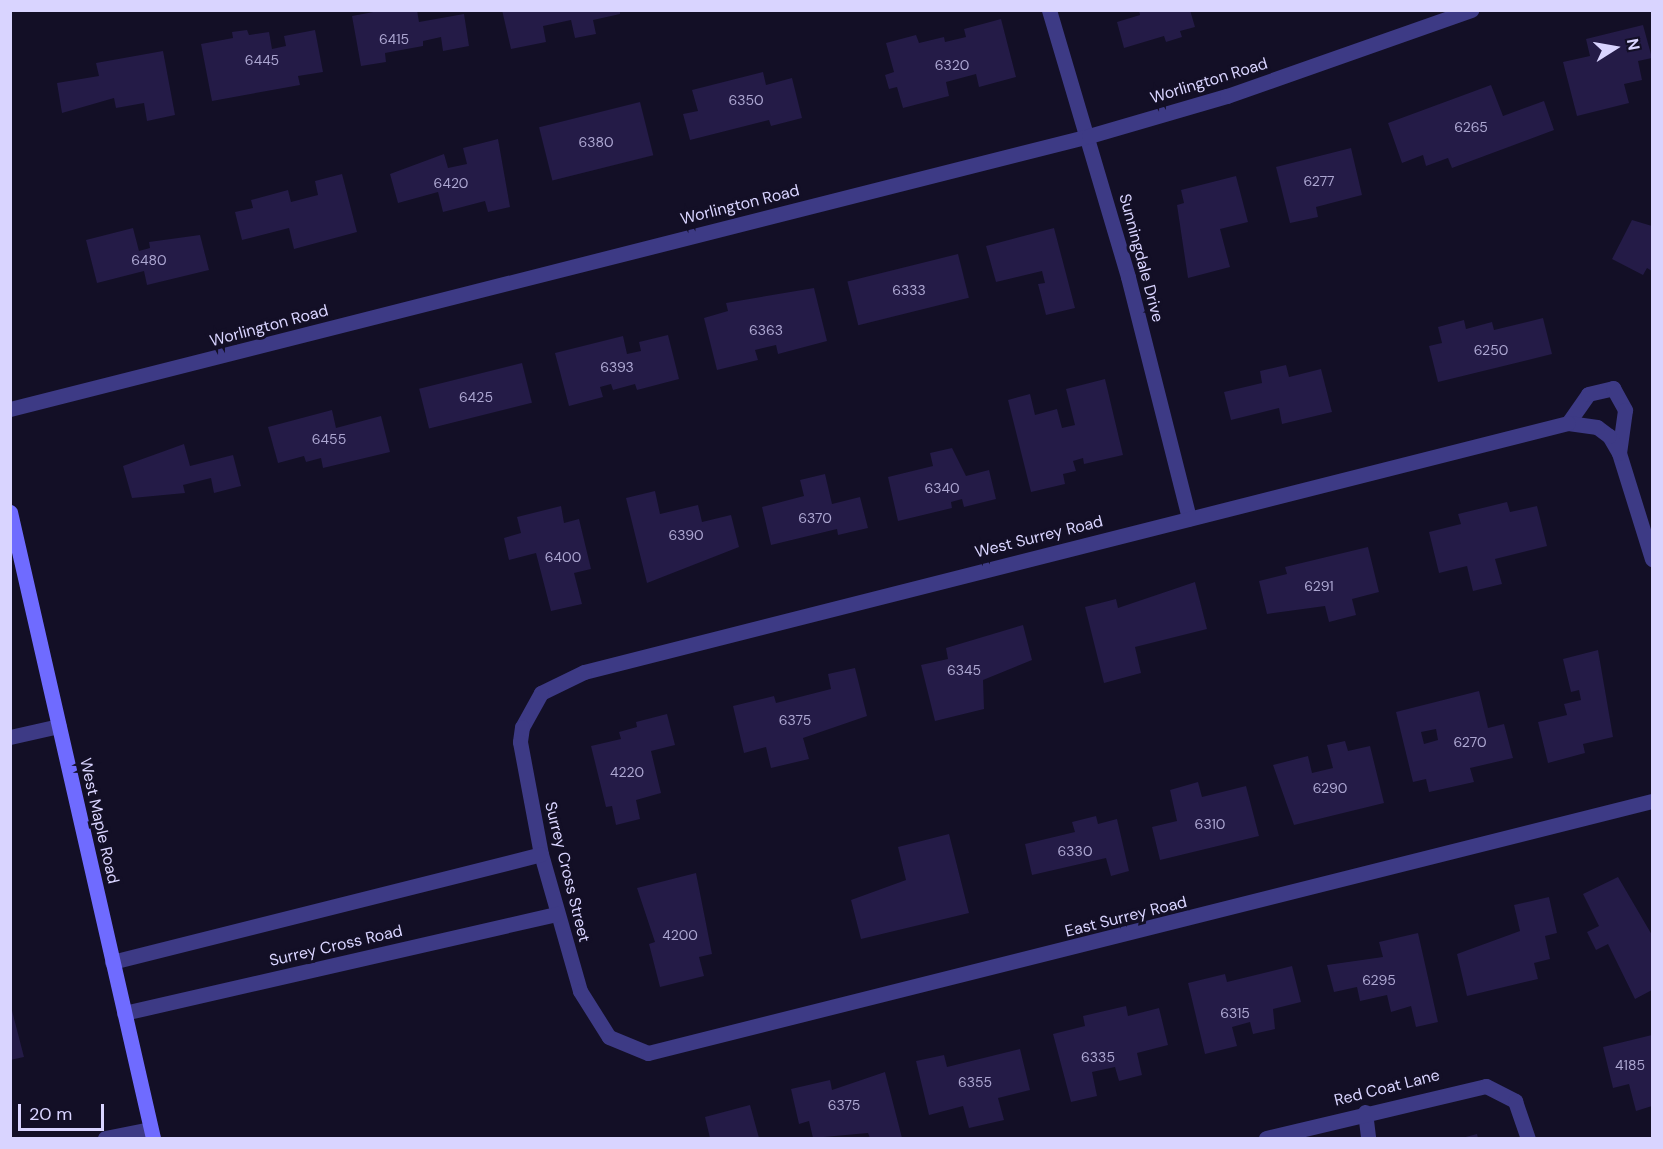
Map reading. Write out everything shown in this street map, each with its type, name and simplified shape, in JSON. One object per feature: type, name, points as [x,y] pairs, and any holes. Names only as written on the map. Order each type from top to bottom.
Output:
[{"type":"main road","name":"West Maple Road","points":[[10,512],[151,1134]]},
{"type":"street","name":"Sunningdale Drive","points":[[1049,10],[1089,136],[1189,518]]},
{"type":"street","name":"Worlington Road","points":[[10,409],[1089,136],[1227,96],[1471,10]]},
{"type":"street","points":[[1568,423],[1588,394],[1613,388],[1625,410],[1619,453],[1653,559]]},
{"type":"street","name":"West Surrey Road","points":[[531,709],[554,683],[584,672],[1568,423],[1597,427],[1619,453]]},
{"type":"street","name":"Surrey Cross Street","points":[[531,709],[520,742],[541,854],[580,991],[609,1037]]},
{"type":"street","points":[[10,737],[59,726]]},
{"type":"street","name":"East Surrey Road","points":[[609,1037],[629,1049],[670,1052],[1653,801]]},
{"type":"street","points":[[112,962],[541,854]]},
{"type":"street","name":"Surrey Cross Road","points":[[124,1013],[557,914]]},
{"type":"street","name":"Red Coat Lane","points":[[1266,1138],[1467,1087],[1486,1086],[1515,1101],[1528,1138]]},
{"type":"street","points":[[1365,1112],[1368,1138]]},
{"type":"street","points":[[105,1138],[151,1134]]},
{"type":"building","points":[[384,10],[417,10],[419,22],[464,14],[469,46],[443,51],[441,37],[423,41],[423,46],[385,53],[386,62],[361,66],[352,16]]},
{"type":"building","points":[[502,10],[620,10],[620,14],[593,20],[596,34],[575,38],[571,20],[543,26],[546,42],[511,49]]},
{"type":"building","points":[[1139,10],[1190,10],[1195,27],[1180,31],[1182,37],[1166,42],[1164,36],[1124,48],[1117,22],[1140,15]]},
{"type":"building","points":[[1001,19],[1016,77],[979,87],[976,74],[946,82],[949,96],[903,108],[897,87],[889,89],[885,75],[894,72],[886,43],[916,35],[919,43],[944,37],[945,42],[966,37],[964,29]]},
{"type":"building","points":[[1643,25],[1652,58],[1638,61],[1642,80],[1624,84],[1629,103],[1577,116],[1563,62],[1590,56],[1586,39]]},
{"type":"building","points":[[247,30],[249,35],[269,32],[272,49],[286,46],[284,36],[315,30],[323,72],[298,76],[300,85],[212,101],[201,44],[233,38],[232,32]]},
{"type":"building","points":[[163,51],[175,115],[147,121],[144,103],[116,108],[114,98],[62,113],[57,83],[99,76],[96,63]]},
{"type":"building","points":[[763,72],[766,85],[792,78],[802,118],[771,126],[769,120],[690,140],[683,114],[698,111],[692,90]]},
{"type":"building","points":[[1491,85],[1503,116],[1544,101],[1554,130],[1452,168],[1448,158],[1426,166],[1423,155],[1402,163],[1388,123]]},
{"type":"building","points":[[640,102],[653,155],[552,181],[539,127]]},
{"type":"building","points":[[498,139],[510,207],[488,212],[485,201],[443,212],[438,192],[398,203],[390,174],[444,154],[448,168],[467,164],[463,148]]},
{"type":"building","points":[[1351,148],[1362,195],[1316,207],[1318,217],[1290,223],[1276,167]]},
{"type":"building","points":[[342,174],[357,232],[294,249],[289,228],[242,240],[235,212],[253,208],[251,200],[288,190],[291,202],[318,195],[315,181]]},
{"type":"building","points":[[1236,176],[1248,222],[1220,229],[1230,267],[1188,278],[1177,205],[1184,203],[1181,190]]},
{"type":"building","points":[[1632,220],[1652,226],[1652,271],[1647,268],[1643,275],[1612,259]]},
{"type":"building","points":[[133,228],[139,251],[150,248],[149,242],[200,235],[209,270],[147,285],[144,271],[97,283],[86,240]]},
{"type":"building","points":[[1054,228],[1075,308],[1046,315],[1038,284],[1045,283],[1042,271],[996,282],[986,246]]},
{"type":"building","points":[[958,254],[969,298],[858,325],[847,282]]},
{"type":"building","points":[[814,288],[827,341],[778,354],[776,345],[755,350],[758,360],[717,370],[704,318],[728,311],[726,303]]},
{"type":"building","points":[[1543,318],[1552,354],[1438,382],[1429,346],[1442,343],[1438,327],[1464,320],[1466,329],[1492,322],[1494,330]]},
{"type":"building","points":[[668,335],[679,379],[637,390],[635,384],[613,390],[611,384],[600,387],[603,397],[569,406],[555,353],[623,336],[627,354],[641,351],[639,342]]},
{"type":"building","points":[[522,363],[532,403],[429,428],[419,389]]},
{"type":"building","points":[[1286,365],[1289,377],[1321,369],[1332,412],[1282,424],[1279,408],[1231,420],[1224,392],[1262,383],[1260,371]]},
{"type":"building","points":[[1105,379],[1123,455],[1084,464],[1083,458],[1073,461],[1076,471],[1063,474],[1065,484],[1031,492],[1008,400],[1030,394],[1035,415],[1057,409],[1062,428],[1075,425],[1066,389]]},
{"type":"building","points":[[332,410],[336,428],[381,416],[390,452],[323,468],[321,458],[306,462],[304,456],[278,463],[268,427]]},
{"type":"building","points":[[184,444],[190,466],[233,455],[241,486],[214,493],[211,478],[183,485],[185,493],[132,498],[123,466]]},
{"type":"building","points":[[952,448],[966,476],[989,470],[996,499],[964,507],[962,499],[951,502],[952,508],[898,521],[888,477],[933,466],[930,453]]},
{"type":"building","points":[[825,474],[832,504],[860,497],[868,528],[838,535],[837,529],[771,545],[762,507],[804,496],[800,480]]},
{"type":"building","points":[[655,491],[660,514],[698,505],[702,522],[731,515],[739,547],[647,583],[626,498]]},
{"type":"building","points":[[1507,502],[1510,512],[1537,506],[1547,546],[1495,559],[1502,584],[1473,591],[1467,566],[1439,573],[1429,532],[1461,524],[1458,514]]},
{"type":"building","points":[[561,506],[564,523],[579,519],[591,569],[574,573],[582,604],[551,611],[536,553],[509,560],[504,538],[521,533],[517,517]]},
{"type":"building","points":[[1368,547],[1379,592],[1352,599],[1356,615],[1329,622],[1325,606],[1267,614],[1259,581],[1287,574],[1285,567]]},
{"type":"building","points":[[1195,582],[1207,629],[1135,647],[1141,673],[1104,683],[1085,607],[1116,599],[1118,608]]},
{"type":"building","points":[[1023,625],[1032,660],[983,680],[984,709],[935,721],[921,665],[948,659],[946,648]]},
{"type":"building","points":[[1598,650],[1613,737],[1583,744],[1585,753],[1548,763],[1538,722],[1567,715],[1564,704],[1581,700],[1579,690],[1571,692],[1563,659]]},
{"type":"building","points":[[855,668],[867,716],[803,738],[809,759],[771,768],[766,747],[744,753],[733,706],[774,696],[776,703],[831,689],[828,674]]},
{"type":"building","points":[[1479,691],[1488,728],[1504,724],[1513,758],[1470,768],[1474,782],[1429,792],[1426,779],[1413,782],[1396,712]],"holes":[[[1436,729],[1438,740],[1424,744],[1421,732]]]},
{"type":"building","points":[[667,714],[675,745],[651,751],[661,793],[636,800],[640,819],[616,825],[612,806],[606,807],[591,746],[621,739],[619,732],[637,727],[636,722]]},
{"type":"building","points":[[1345,741],[1348,751],[1370,746],[1384,803],[1294,825],[1273,765],[1308,756],[1312,773],[1333,768],[1327,745]]},
{"type":"building","points":[[1198,782],[1202,797],[1246,786],[1259,836],[1160,860],[1152,827],[1177,821],[1170,790]]},
{"type":"building","points":[[1096,816],[1098,824],[1117,819],[1129,871],[1111,876],[1106,858],[1032,875],[1025,844],[1075,832],[1072,822]]},
{"type":"building","points":[[949,834],[969,913],[861,939],[851,900],[906,880],[898,847]]},
{"type":"building","points":[[696,873],[712,954],[699,957],[704,976],[660,987],[649,944],[655,942],[637,888]]},
{"type":"building","points":[[1618,877],[1652,935],[1652,990],[1635,999],[1608,944],[1596,950],[1587,932],[1599,926],[1583,894]]},
{"type":"building","points":[[1549,897],[1557,933],[1545,936],[1550,959],[1534,963],[1538,979],[1467,996],[1457,954],[1520,931],[1514,905]]},
{"type":"building","points":[[1418,933],[1438,1022],[1416,1027],[1411,1006],[1391,1012],[1387,995],[1360,1001],[1357,987],[1334,992],[1327,965],[1383,957],[1379,942]]},
{"type":"building","points":[[1292,966],[1301,1002],[1273,1009],[1275,1029],[1253,1034],[1250,1022],[1232,1027],[1237,1046],[1205,1054],[1188,983],[1225,974],[1227,982]]},
{"type":"building","points":[[10,1003],[24,1057],[10,1060]]},
{"type":"building","points":[[1126,1006],[1128,1016],[1159,1008],[1168,1045],[1137,1053],[1142,1075],[1119,1081],[1115,1067],[1092,1072],[1097,1096],[1071,1102],[1053,1034],[1085,1026],[1083,1016]]},
{"type":"building","points":[[1652,1035],[1652,1106],[1636,1111],[1629,1084],[1613,1088],[1603,1047]]},
{"type":"building","points":[[1020,1049],[1030,1090],[998,1098],[1004,1120],[969,1128],[963,1106],[929,1115],[916,1061],[944,1055],[947,1067]]},
{"type":"building","points":[[885,1072],[902,1138],[870,1138],[868,1133],[813,1138],[809,1121],[799,1124],[791,1089],[830,1080],[832,1090]]},
{"type":"building","points":[[750,1105],[759,1138],[710,1138],[705,1117]]},
{"type":"building","points":[[1477,1134],[1478,1138],[1462,1138]]}]
